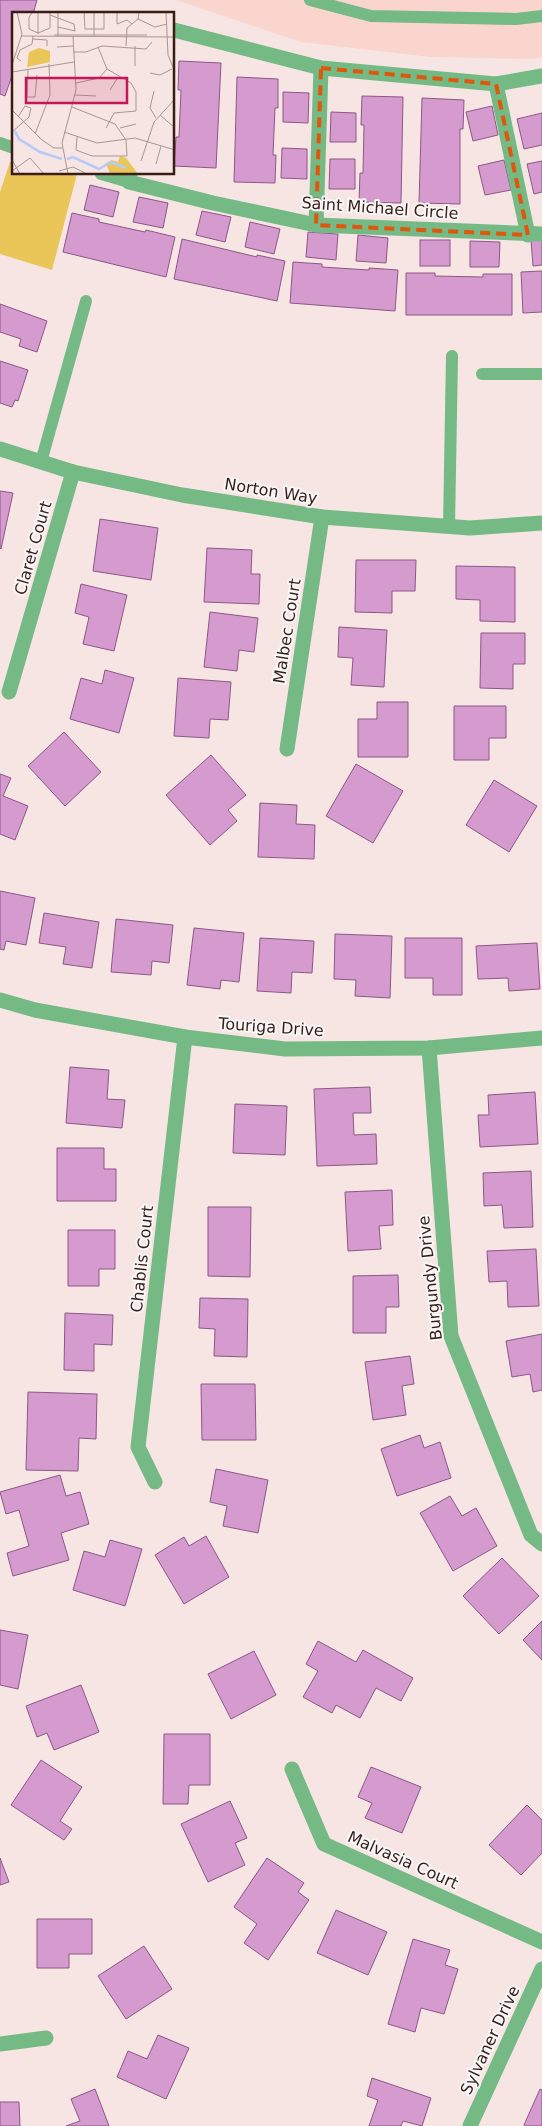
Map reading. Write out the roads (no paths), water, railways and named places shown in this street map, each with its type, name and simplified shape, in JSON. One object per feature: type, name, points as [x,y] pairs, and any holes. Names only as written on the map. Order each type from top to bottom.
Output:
[{"type":"street","points":[[175,30],[321,68],[496,84],[542,76]]},
{"type":"street","points":[[316,225],[321,68]]},
{"type":"street","points":[[496,84],[535,234]]},
{"type":"street","name":"Saint Michael Circle","points":[[130,178],[213,203],[316,225],[535,234]]},
{"type":"street","name":"Norton Way","points":[[0,449],[74,472],[182,495],[322,517],[470,528],[542,523]]},
{"type":"street","name":"Claret Court","points":[[9,692],[74,472]]},
{"type":"street","name":"Malbec Court","points":[[287,749],[322,517]]},
{"type":"street","name":"Touriga Drive","points":[[0,1000],[35,1010],[185,1037],[284,1049],[429,1048],[542,1038]]},
{"type":"street","name":"Chablis Court","points":[[154,1482],[138,1447],[185,1037]]},
{"type":"street","name":"Burgundy Drive","points":[[429,1048],[451,1336],[531,1535],[542,1544]]},
{"type":"street","name":"Malvasia Court","points":[[292,1770],[324,1844],[542,1942]]},
{"type":"street","name":"Sylvaner Drive","points":[[470,2126],[542,1968]]},
{"type":"street","points":[[0,2044],[46,2038]]},
{"type":"lane","points":[[310,0],[371,16],[516,19],[542,16]]},
{"type":"lane","name":"Saint Michael Circle","points":[[108,175],[130,178]]},
{"type":"lane","points":[[41,462],[86,302]]},
{"type":"lane","points":[[449,526],[452,356]]},
{"type":"lane","points":[[482,374],[542,374]]}]
